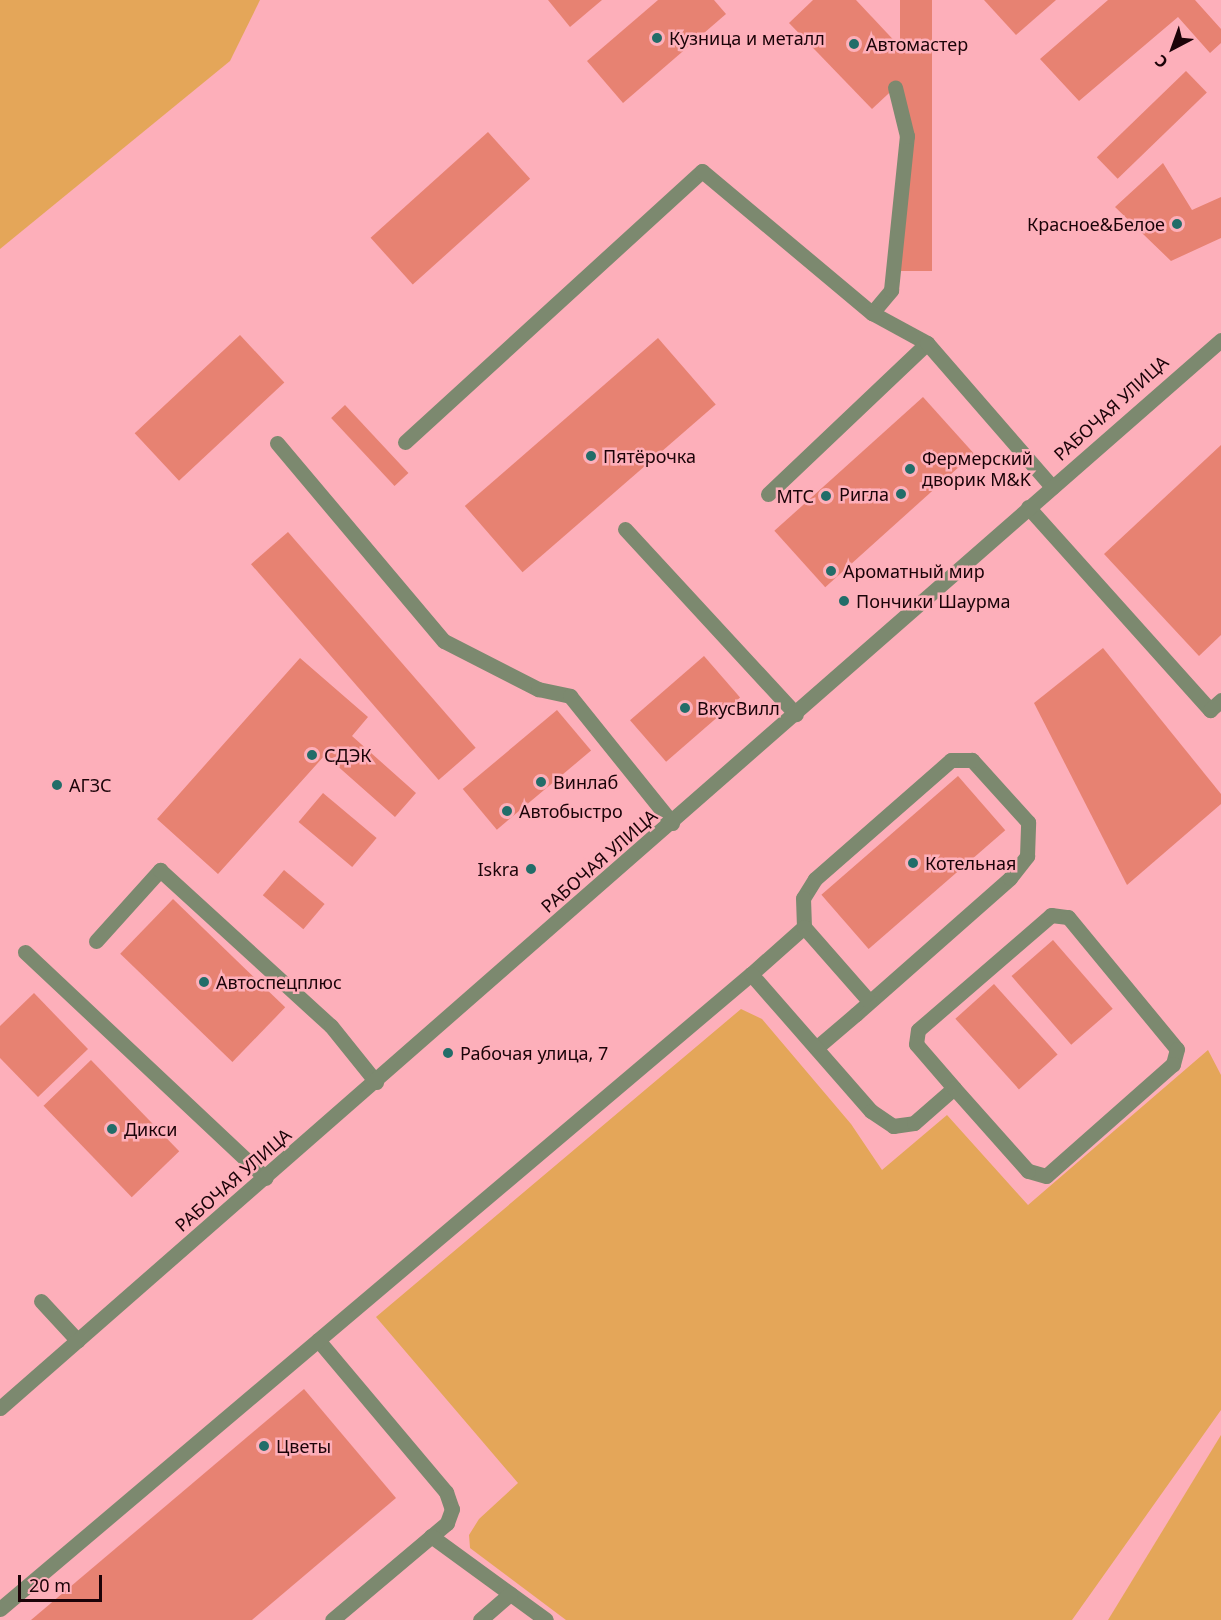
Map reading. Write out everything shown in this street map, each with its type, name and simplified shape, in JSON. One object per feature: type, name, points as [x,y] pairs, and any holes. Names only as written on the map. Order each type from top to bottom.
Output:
[{"type":"street","points":[[872,313],[891,290],[907,136],[896,87]]},
{"type":"street","points":[[405,442],[702,171],[872,313],[927,343],[1052,487]]},
{"type":"street","name":"РАБОЧАЯ УЛИЦА","points":[[0,1408],[376,1082],[1028,507],[1221,340]]},
{"type":"street","points":[[768,494],[927,343]]},
{"type":"street","points":[[277,443],[444,641],[538,689],[570,696],[672,823]]},
{"type":"street","points":[[1028,507],[1210,710],[1221,700]]},
{"type":"street","points":[[626,529],[796,714]]},
{"type":"street","points":[[816,1048],[1022,866],[1030,844],[1028,822],[972,760],[951,760],[815,879],[803,898],[804,927],[869,1001]]},
{"type":"street","points":[[96,941],[160,870],[331,1026],[376,1082]]},
{"type":"street","points":[[1057,914],[1068,918],[1177,1049],[1173,1064],[1046,1176],[1028,1171],[954,1088],[916,1044],[918,1030],[1045,918],[1057,914]]},
{"type":"street","points":[[0,1609],[804,927]]},
{"type":"street","points":[[25,952],[266,1178]]},
{"type":"street","points":[[751,974],[872,1111],[893,1126],[914,1123],[954,1088]]},
{"type":"street","points":[[40,1301],[78,1341]]},
{"type":"street","points":[[318,1340],[446,1492],[451,1515],[431,1536],[332,1620]]},
{"type":"street","points":[[431,1536],[546,1620]]},
{"type":"street","points":[[480,1620],[510,1594]]},
{"type":"shaded area","points":[[0,0],[260,0],[230,61],[0,249]]},
{"type":"shaded area","points":[[741,1009],[762,1019],[851,1124],[882,1170],[947,1115],[1028,1205],[1208,1050],[1221,1075],[1221,1410],[1072,1620],[566,1620],[470,1548],[469,1535],[479,1519],[518,1483],[376,1317]]},
{"type":"shaded area","points":[[1221,1435],[1221,1620],[1108,1620]]},
{"type":"building","points":[[548,0],[602,0],[570,27]]},
{"type":"building","name":"Кузница и металл","points":[[658,0],[714,0],[726,14],[623,103],[587,61]]},
{"type":"building","name":"Автомастер","points":[[813,0],[856,0],[918,66],[872,109],[789,23]]},
{"type":"building","points":[[900,0],[932,0],[932,271],[900,271]]},
{"type":"building","points":[[984,0],[1056,0],[1016,35]]},
{"type":"building","points":[[1108,0],[1195,0],[1221,29],[1221,43],[1210,53],[1178,17],[1079,101],[1040,59]]},
{"type":"building","points":[[1186,71],[1207,93],[1118,179],[1097,157]]},
{"type":"building","points":[[488,132],[530,179],[413,285],[371,238]]},
{"type":"building","name":"Красное&Белое","points":[[1163,163],[1192,210],[1221,197],[1221,238],[1171,261],[1115,207]]},
{"type":"building","points":[[240,335],[284,383],[179,481],[135,433]]},
{"type":"building","name":"Пятёрочка","points":[[658,338],[716,404],[523,572],[465,506]]},
{"type":"building","points":[[923,397],[974,453],[825,587],[774,531]]},
{"type":"building","points":[[345,405],[408,473],[395,486],[331,418]]},
{"type":"building","points":[[1221,445],[1221,635],[1199,656],[1104,554]]},
{"type":"building","points":[[288,532],[476,748],[439,780],[251,564]]},
{"type":"building","points":[[1103,648],[1221,794],[1221,804],[1127,885],[1034,703]]},
{"type":"building","name":"ВкусВилл","points":[[704,656],[740,698],[666,762],[630,720]]},
{"type":"building","points":[[300,658],[368,717],[352,736],[416,793],[395,817],[325,755],[218,874],[157,819]]},
{"type":"building","points":[[557,710],[591,751],[497,830],[463,789]]},
{"type":"building","name":"Котельная","points":[[958,776],[1005,830],[869,949],[821,895]]},
{"type":"building","points":[[323,793],[377,838],[352,867],[299,822]]},
{"type":"building","points":[[284,870],[325,904],[303,929],[263,895]]},
{"type":"building","name":"Автоспецплюс","points":[[173,899],[285,1007],[232,1062],[120,954]]},
{"type":"building","points":[[1053,940],[1113,1009],[1071,1045],[1011,976]]},
{"type":"building","points":[[994,984],[1058,1055],[1019,1089],[955,1019]]},
{"type":"building","points":[[34,993],[88,1049],[38,1097],[0,1058],[0,1026]]},
{"type":"building","name":"Дикси","points":[[91,1060],[179,1151],[132,1197],[44,1106]]},
{"type":"building","points":[[304,1389],[396,1498],[252,1620],[31,1620]]},
{"type":"place","name":"Кузница и металл","points":[[657,38]]},
{"type":"place","name":"Автомастер","points":[[854,44]]},
{"type":"place","name":"Красное&Белое","points":[[1177,224]]},
{"type":"place","name":"Пятёрочка","points":[[591,456]]},
{"type":"place","name":"Фермерский дворик М&K","points":[[910,469]]},
{"type":"place","name":"Ригла","points":[[901,494]]},
{"type":"place","name":"МТС","points":[[826,496]]},
{"type":"place","name":"Ароматный мир","points":[[831,571]]},
{"type":"place","name":"Пончики Шаурма","points":[[844,601]]},
{"type":"place","name":"ВкусВилл","points":[[685,708]]},
{"type":"place","name":"СДЭК","points":[[312,755]]},
{"type":"place","name":"Винлаб","points":[[541,782]]},
{"type":"place","name":"АГЗС","points":[[57,785]]},
{"type":"place","name":"Автобыстро","points":[[507,811]]},
{"type":"place","name":"Котельная","points":[[913,863]]},
{"type":"place","name":"Iskra","points":[[531,869]]},
{"type":"place","name":"Автоспецплюс","points":[[204,982]]},
{"type":"place","name":"Рабочая улица, 7","points":[[448,1053]]},
{"type":"place","name":"Дикси","points":[[112,1129]]},
{"type":"place","name":"Цветы","points":[[264,1446]]}]
